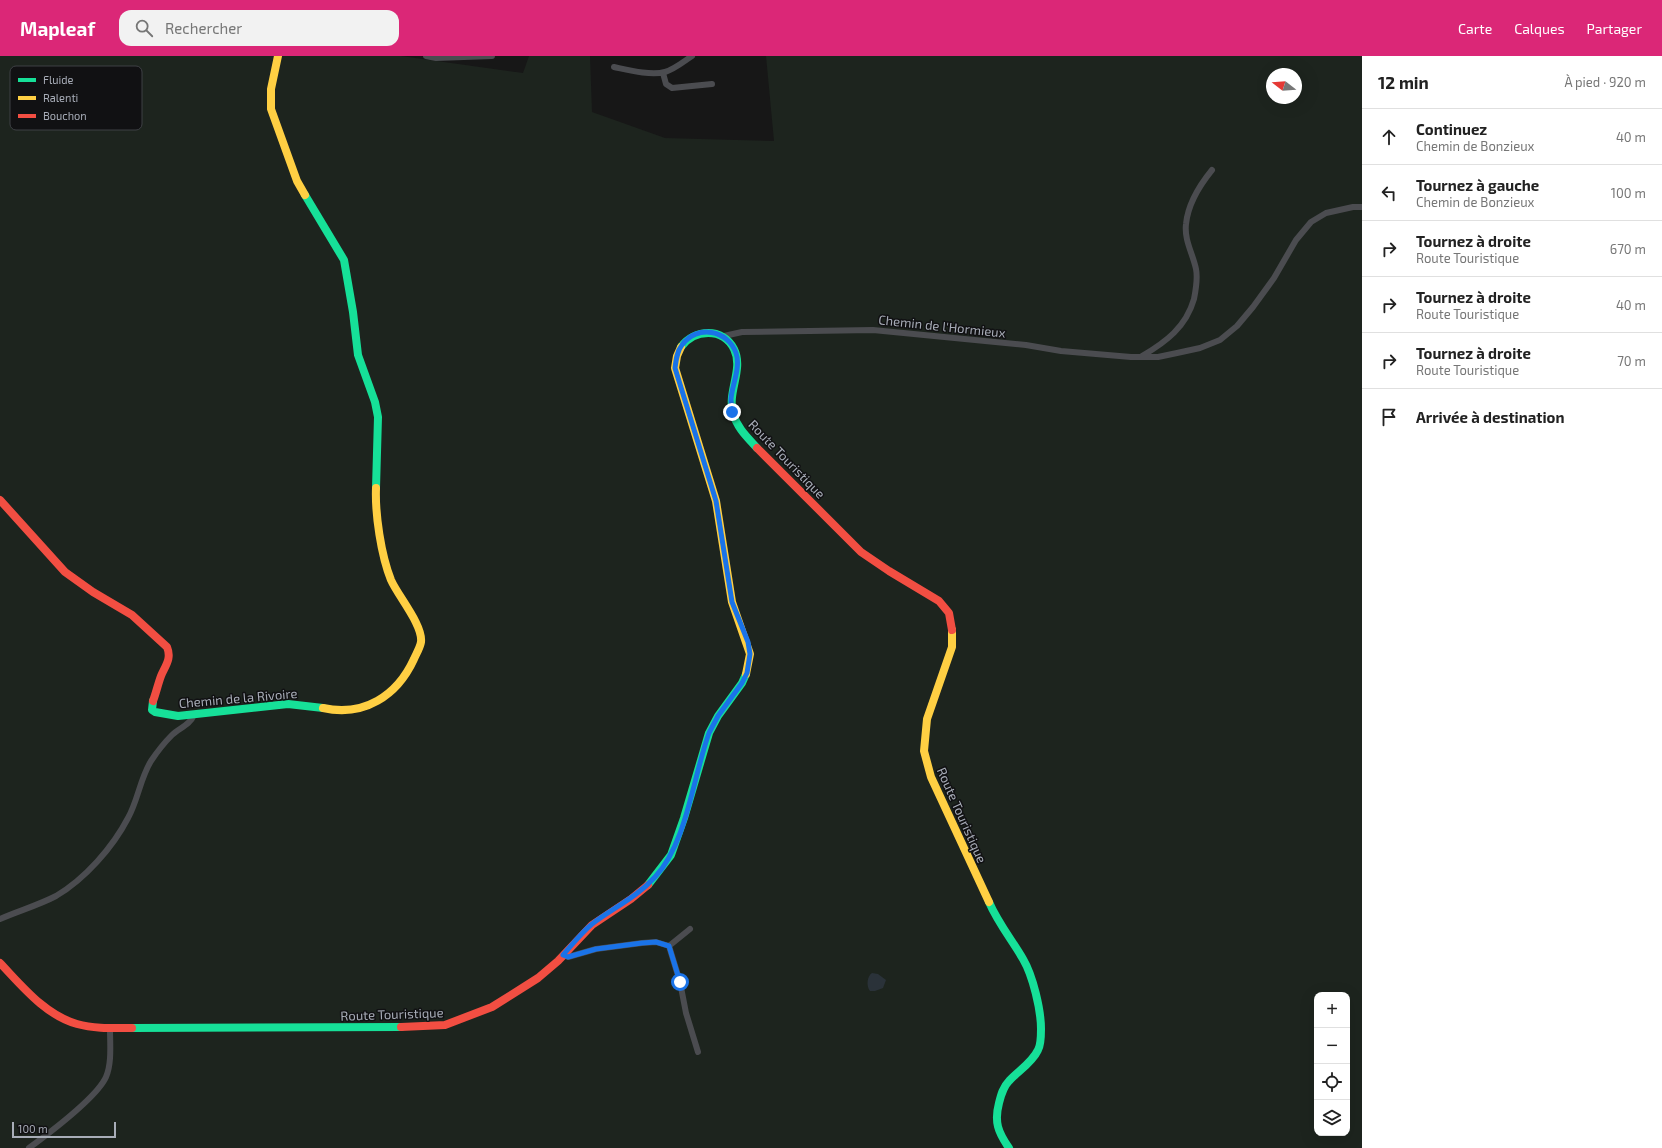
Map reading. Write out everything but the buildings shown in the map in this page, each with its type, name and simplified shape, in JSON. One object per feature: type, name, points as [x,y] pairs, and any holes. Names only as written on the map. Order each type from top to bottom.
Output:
[{"type":"street","name":"Chemin de la Rivoire","points":[[0,500],[66,572],[92,592],[132,615],[167,647],[169,652],[168,663],[161,675],[152,705],[152,710],[173,716],[288,704],[308,705],[337,711],[358,709],[380,700],[390,693],[409,669],[421,643],[420,634],[415,622],[391,580],[383,551],[375,497],[378,417],[375,402],[358,355],[353,312],[344,260],[318,219],[297,181],[271,109],[269,100],[270,88],[278,56]]},
{"type":"street","points":[[426,56],[436,58],[492,56]]},
{"type":"street","points":[[614,68],[635,72],[663,73],[671,70],[692,56]]},
{"type":"street","points":[[663,73],[666,84],[672,88],[712,84]]},
{"type":"street","points":[[1140,357],[1170,338],[1186,320],[1191,310],[1197,280],[1196,269],[1186,235],[1186,225],[1193,197],[1212,170]]},
{"type":"street","name":"Chemin de l'Hormieux","points":[[724,336],[742,332],[873,330],[1026,345],[1061,351],[1140,357],[1158,357],[1177,354],[1200,348],[1220,340],[1237,326],[1274,278],[1296,240],[1311,222],[1326,213],[1353,207],[1362,207]]},
{"type":"street","name":"Route Touristique","points":[[0,963],[38,1000],[56,1014],[76,1024],[110,1028],[380,1028],[440,1026],[480,1012],[516,993],[538,978],[563,955],[587,929],[645,888],[664,866],[671,855],[683,824],[709,733],[718,716],[742,683],[748,669],[750,654],[748,642],[732,602],[716,501],[675,368],[676,356],[681,345],[689,337],[700,333],[712,332],[724,336],[731,344],[736,354],[737,363],[731,399],[735,422],[741,431],[861,552],[939,601],[949,613],[954,634],[952,647],[928,719],[924,751],[931,776],[997,920],[1023,959],[1031,975],[1041,1029],[1039,1050],[1034,1057],[1008,1082],[1001,1094],[996,1114],[997,1125],[1009,1148]]},
{"type":"street","points":[[0,919],[56,896],[78,882],[92,868],[128,818],[145,772],[151,762],[165,743],[177,731],[190,722],[194,715]]},
{"type":"street","points":[[669,946],[690,929]]},
{"type":"street","points":[[563,955],[568,957],[596,949],[642,943],[656,942],[669,946]]},
{"type":"street","points":[[669,946],[680,982],[686,1013],[698,1052]]},
{"type":"street","points":[[29,1148],[78,1108],[101,1085],[108,1072],[110,1028]]},
{"type":"shaded area","points":[[0,56],[401,56],[523,73],[529,56],[590,56],[592,112],[665,138],[774,141],[766,56],[1362,56],[1362,1148],[0,1148]]},
{"type":"shaded area","points":[[870,974],[878,974],[886,980],[883,988],[870,991],[868,981]]},
{"type":"traffic: fast","points":[[305,195],[344,260],[353,312],[358,355],[375,402],[378,417],[376,488]]},
{"type":"traffic: fast","points":[[681,347],[693,337],[708,333],[716,334],[729,342],[737,357],[732,397],[733,413],[740,428],[757,448]]},
{"type":"traffic: fast","points":[[648,885],[671,855],[684,818],[709,733],[718,716],[742,683],[746,674]]},
{"type":"traffic: fast","points":[[153,701],[152,710],[155,712],[178,716],[288,704],[323,708]]},
{"type":"traffic: fast","points":[[989,902],[1027,966],[1036,993],[1041,1021],[1041,1040],[1038,1050],[1029,1063],[1007,1083],[1002,1091],[997,1121],[1002,1137],[1009,1148]]},
{"type":"traffic: fast","points":[[132,1028],[401,1027]]},
{"type":"traffic: slow","points":[[278,56],[271,89],[271,109],[297,181],[305,195]]},
{"type":"traffic: slow","points":[[681,347],[677,356],[675,368],[716,501],[732,602],[750,654],[746,674]]},
{"type":"traffic: slow","points":[[323,708],[338,710],[352,709],[378,701],[389,693],[407,672],[421,642],[421,635],[418,627],[394,587],[387,570],[379,534],[376,488]]},
{"type":"traffic: slow","points":[[952,630],[952,647],[927,719],[924,751],[931,777],[989,902]]},
{"type":"traffic: jam","points":[[757,448],[861,552],[939,601],[949,613],[952,630]]},
{"type":"traffic: jam","points":[[0,500],[65,572],[93,592],[132,615],[167,647],[169,655],[168,659],[153,701]]},
{"type":"traffic: jam","points":[[401,1027],[445,1025],[492,1007],[538,978],[558,961],[592,925],[631,899],[648,885]]},
{"type":"traffic: jam","points":[[0,963],[44,1007],[65,1020],[91,1027],[132,1028]]},
{"type":"route","points":[[680,982],[671,949],[663,943],[642,943],[596,949],[568,957],[563,955],[582,933],[645,888],[664,866],[671,855],[683,824],[704,746],[709,733],[718,716],[742,683],[747,673],[750,654],[748,642],[732,602],[720,518],[716,501],[675,368],[676,356],[681,345],[689,337],[700,333],[712,332],[724,336],[731,344],[736,354],[737,363],[731,399],[732,412]]}]
